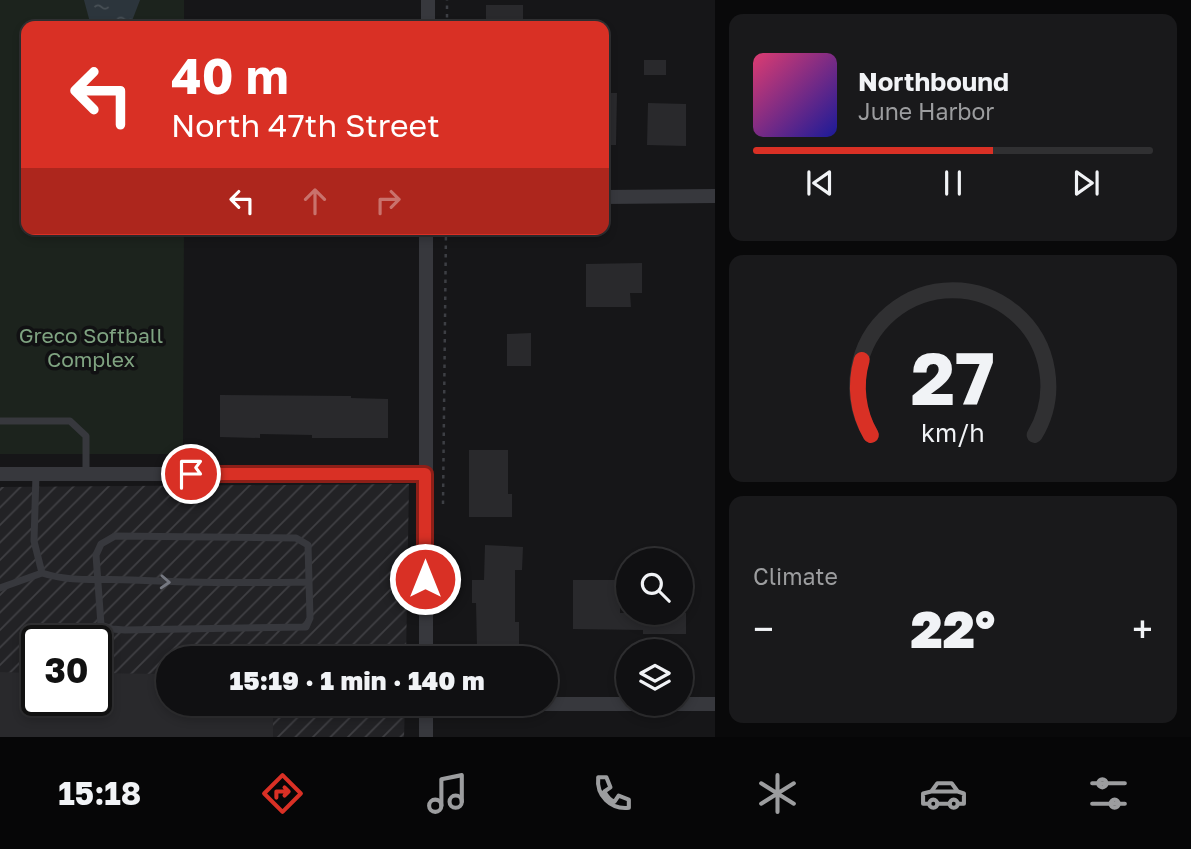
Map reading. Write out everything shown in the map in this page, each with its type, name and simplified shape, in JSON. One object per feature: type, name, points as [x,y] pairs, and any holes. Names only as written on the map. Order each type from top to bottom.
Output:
[{"type":"street","points":[[428,0],[428,21]]},
{"type":"street","points":[[609,197],[715,196]]},
{"type":"street","points":[[426,235],[426,646]]},
{"type":"street","points":[[0,474],[425,474]]},
{"type":"street","points":[[558,704],[715,704]]},
{"type":"street","points":[[426,716],[426,737]]},
{"type":"lane","points":[[0,421],[70,421],[86,436],[86,474]]},
{"type":"lane","points":[[36,474],[34,541],[42,573]]},
{"type":"lane","points":[[114,536],[296,537],[308,545],[309,582],[310,618],[306,627],[112,629],[101,625],[96,555],[101,544],[114,536]]},
{"type":"lane","points":[[0,588],[42,573],[62,580],[170,583],[309,582]]},
{"type":"path","points":[[447,0],[447,21]]},
{"type":"path","points":[[443,506],[446,235]]},
{"type":"shaded area","points":[[409,484],[406,646],[156,646],[156,716],[405,716],[404,737],[0,737],[0,487]]},
{"type":"green space","name":"Greco Softball Complex","points":[[0,0],[184,0],[184,21],[21,21],[21,235],[184,235],[183,454],[0,454]]},
{"type":"water","points":[[84,0],[140,0],[132,21],[90,21]]},
{"type":"building","points":[[486,5],[523,5],[523,21],[486,21]]},
{"type":"building","points":[[644,60],[666,60],[666,75],[644,75]]},
{"type":"building","points":[[609,93],[617,93],[616,145],[609,145]]},
{"type":"building","points":[[648,103],[686,104],[686,146],[647,145]]},
{"type":"building","points":[[642,263],[642,293],[630,293],[631,307],[586,307],[586,264]]},
{"type":"building","points":[[531,333],[531,366],[507,366],[507,334]]},
{"type":"building","points":[[220,395],[351,396],[388,399],[388,438],[312,438],[312,435],[260,434],[260,438],[220,437]]},
{"type":"building","points":[[469,450],[508,450],[508,494],[512,494],[512,517],[469,517]]},
{"type":"building","points":[[485,545],[523,547],[522,570],[515,570],[515,622],[519,622],[519,646],[477,646],[476,603],[472,603],[472,580],[484,580]]},
{"type":"building","points":[[573,580],[616,580],[616,625],[686,625],[686,634],[643,634],[643,630],[573,629]]},
{"type":"building","points":[[0,672],[21,673],[21,716],[112,716],[112,673],[156,674],[156,716],[273,716],[273,737],[0,737]]},
{"type":"route","points":[[191,474],[425,474],[425,579]]}]
